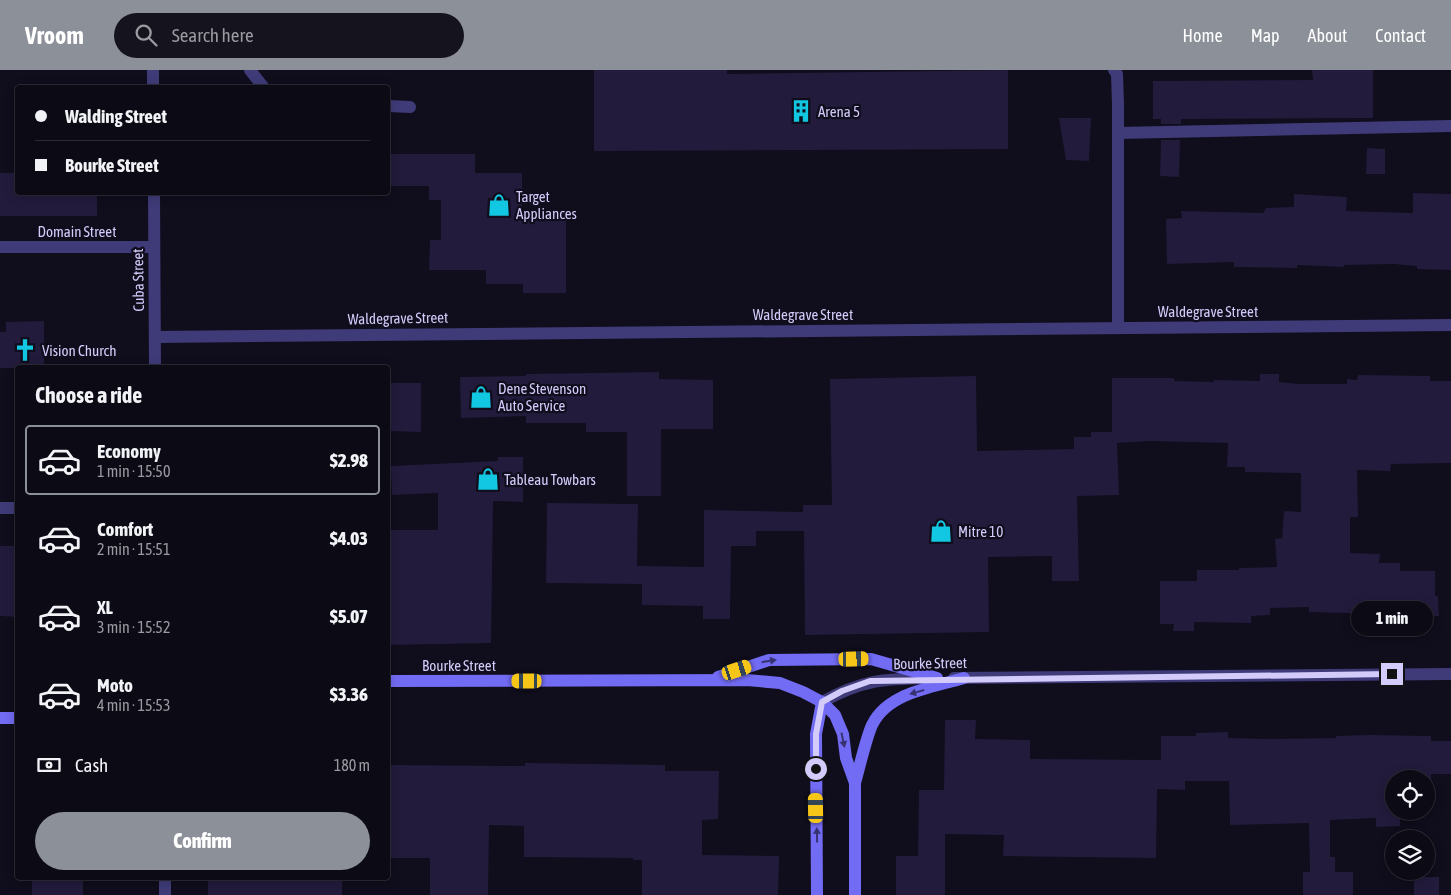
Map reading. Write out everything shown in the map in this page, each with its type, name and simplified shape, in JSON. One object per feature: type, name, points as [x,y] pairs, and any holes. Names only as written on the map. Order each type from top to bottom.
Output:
[{"type":"main road","points":[[706,680],[769,660],[871,659],[937,678]]},
{"type":"main road","points":[[855,895],[855,782],[870,728],[884,708],[905,695],[964,678]]},
{"type":"main road","name":"Bourke Street","points":[[390,681],[747,680],[780,684],[822,702]]},
{"type":"main road","points":[[822,702],[835,715],[842,734],[846,758],[855,782]]},
{"type":"main road","points":[[817,895],[816,734],[822,702]]},
{"type":"main road","points":[[0,718],[15,718]]},
{"type":"street","points":[[153,70],[153,85]]},
{"type":"street","points":[[250,70],[262,85]]},
{"type":"street","points":[[1114,70],[1117,74],[1118,133],[1118,328]]},
{"type":"street","points":[[390,106],[410,107]]},
{"type":"street","points":[[1118,133],[1451,126]]},
{"type":"street","name":"Cuba Street","points":[[154,195],[155,365]]},
{"type":"street","name":"Domain Street","points":[[0,247],[154,247]]},
{"type":"street","name":"Waldegrave Street","points":[[155,337],[1451,325]]},
{"type":"street","points":[[0,508],[15,508]]},
{"type":"street","name":"Bourke Street","points":[[822,702],[842,691],[870,681],[937,678],[1451,674]]},
{"type":"street","points":[[165,880],[165,895]]},
{"type":"building","name":"Arena 5","points":[[594,70],[727,70],[727,74],[1008,70],[1008,149],[594,151]]},
{"type":"building","points":[[1312,70],[1373,70],[1373,118],[1181,119],[1181,124],[1161,124],[1161,119],[1153,119],[1153,81],[1313,80]]},
{"type":"building","points":[[1059,118],[1091,118],[1089,161],[1066,160]]},
{"type":"building","points":[[1161,140],[1180,140],[1179,177],[1160,176]]},
{"type":"building","points":[[1367,148],[1385,149],[1385,174],[1366,174]]},
{"type":"building","points":[[390,154],[475,154],[475,173],[522,173],[522,209],[566,210],[566,293],[523,293],[523,284],[486,284],[486,270],[429,270],[430,240],[441,240],[441,200],[429,200],[429,186],[390,186]]},
{"type":"building","points":[[0,173],[15,173],[15,195],[97,195],[97,216],[0,216]]},
{"type":"building","points":[[1413,193],[1451,194],[1451,270],[1417,269],[1417,266],[1394,264],[1344,265],[1344,267],[1297,265],[1297,268],[1234,267],[1234,262],[1167,264],[1166,219],[1182,218],[1181,211],[1263,213],[1266,208],[1294,207],[1294,194],[1347,197],[1346,211],[1413,213]]},
{"type":"building","name":"Vision Church","points":[[44,321],[44,365],[15,365],[15,368],[0,368],[0,332],[6,332],[6,322]]},
{"type":"building","points":[[659,372],[659,379],[713,380],[713,429],[661,429],[661,496],[627,496],[627,432],[586,432],[586,423],[526,423],[526,416],[461,418],[460,377]]},
{"type":"building","points":[[1260,374],[1279,374],[1279,382],[1298,384],[1347,384],[1347,379],[1357,380],[1358,375],[1430,376],[1430,381],[1451,381],[1451,463],[1391,464],[1390,471],[1357,470],[1358,517],[1350,517],[1350,553],[1380,554],[1379,563],[1400,563],[1400,571],[1435,571],[1435,596],[1438,596],[1439,616],[1384,617],[1384,614],[1309,612],[1309,607],[1270,608],[1270,615],[1251,616],[1251,623],[1194,622],[1194,631],[1173,631],[1174,624],[1160,624],[1160,581],[1197,581],[1197,570],[1239,570],[1239,568],[1277,567],[1275,539],[1282,538],[1284,511],[1301,512],[1301,473],[1245,472],[1245,467],[1227,467],[1228,443],[1150,441],[1117,443],[1119,495],[1077,496],[1079,581],[1052,581],[1052,556],[988,557],[989,632],[805,635],[804,531],[756,531],[756,546],[731,546],[730,619],[703,619],[703,606],[642,605],[642,584],[546,583],[547,503],[638,504],[637,566],[704,567],[704,510],[803,512],[803,505],[832,505],[830,379],[976,376],[977,451],[1074,449],[1074,437],[1091,437],[1091,432],[1112,432],[1112,378],[1174,378],[1174,381],[1214,382],[1214,380],[1260,381]]},
{"type":"building","points":[[390,383],[421,383],[421,432],[390,431]]},
{"type":"building","points":[[498,457],[523,457],[523,502],[493,501],[491,643],[390,645],[390,530],[438,530],[438,493],[392,495],[391,466],[498,461]]},
{"type":"building","points":[[0,546],[15,546],[15,617],[0,616]]},
{"type":"building","points":[[945,720],[976,720],[975,739],[1030,740],[1030,759],[1161,760],[1161,736],[1196,736],[1196,733],[1228,732],[1228,738],[1271,739],[1336,738],[1336,736],[1369,735],[1431,736],[1431,741],[1451,741],[1451,774],[1435,774],[1435,770],[1385,770],[1385,820],[1400,820],[1400,826],[1376,827],[1376,818],[1330,820],[1330,857],[1335,857],[1335,872],[1353,872],[1353,895],[1303,895],[1303,872],[1310,872],[1309,823],[1230,825],[1229,781],[1185,781],[1185,790],[1157,789],[1156,858],[1003,856],[1004,835],[945,834],[945,895],[896,895],[896,856],[918,856],[919,790],[944,790]]},
{"type":"building","points":[[525,763],[665,765],[665,771],[719,771],[718,819],[702,820],[702,855],[779,856],[778,895],[642,895],[642,860],[633,860],[633,858],[524,857],[524,826],[489,825],[488,895],[430,895],[430,858],[390,858],[390,765],[525,766]]},
{"type":"building","points":[[1435,877],[1439,877],[1439,895],[1414,895],[1414,880],[1435,880]]},
{"type":"building","points":[[32,880],[83,880],[83,895],[32,895]]},
{"type":"building","points":[[208,880],[342,880],[342,895],[208,895]]},
{"type":"place","name":"Arena 5","points":[[801,111]]},
{"type":"place","name":"Target Appliances","points":[[499,205]]},
{"type":"place","name":"Vision Church","points":[[25,350]]},
{"type":"place","name":"Dene Stevenson Auto Service","points":[[481,397]]},
{"type":"place","name":"Tableau Towbars","points":[[488,479]]},
{"type":"place","name":"Mitre 10","points":[[941,531]]},
{"type":"route","points":[[816,769],[816,734],[822,702],[842,691],[870,681],[903,678],[1392,674]]}]
